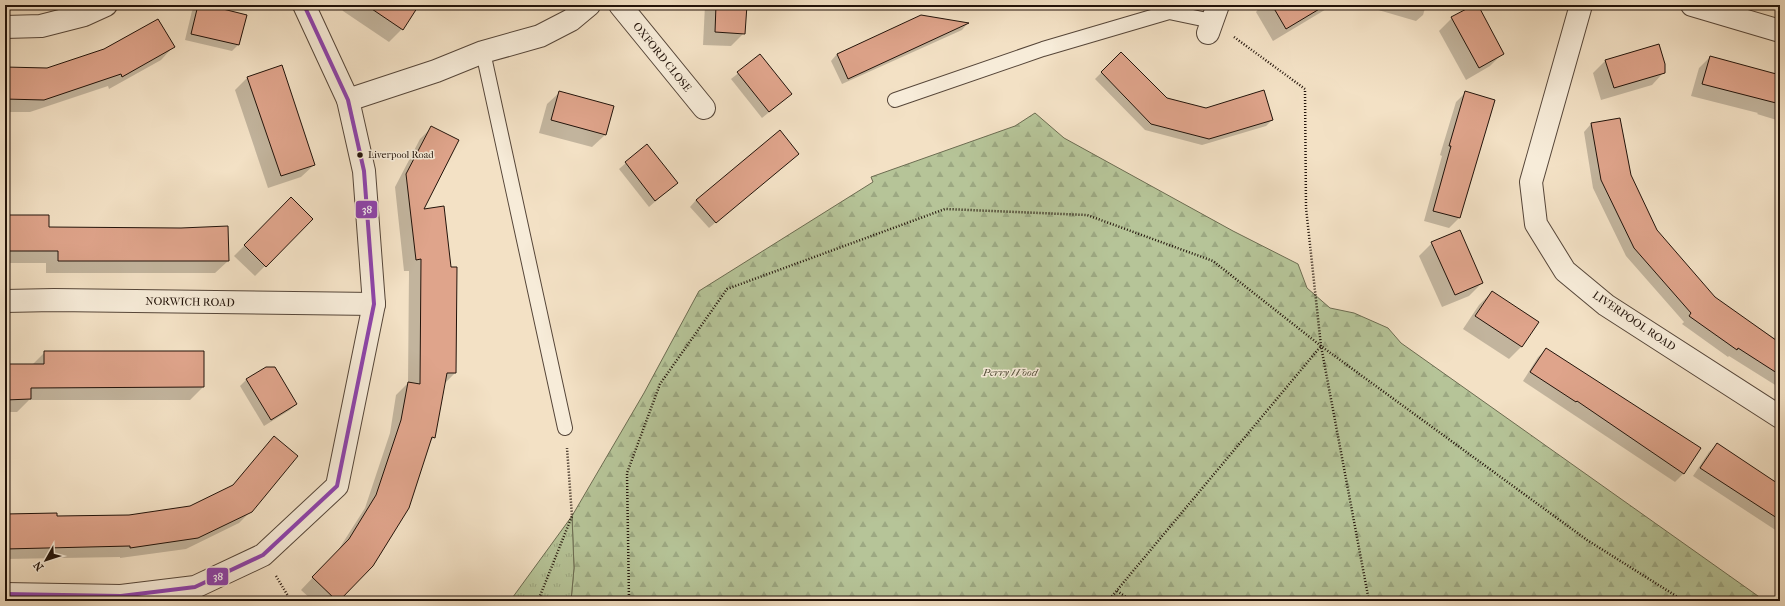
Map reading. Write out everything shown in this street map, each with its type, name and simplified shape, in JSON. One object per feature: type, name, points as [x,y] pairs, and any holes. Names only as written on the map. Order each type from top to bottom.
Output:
[{"type":"street","points":[[5,27],[41,26],[84,15],[106,5]]},
{"type":"street","points":[[5,594],[121,596],[195,587],[263,555],[337,486],[374,304],[364,171],[348,100],[304,5]]},
{"type":"street","points":[[348,100],[436,71],[483,52],[540,36],[572,20],[589,5]]},
{"type":"street","name":"OXFORD CLOSE","points":[[620,5],[704,108]]},
{"type":"street","name":"LIVERPOOL ROAD","points":[[1581,5],[1531,182],[1536,224],[1565,271],[1606,305],[1780,417]]},
{"type":"street","points":[[1692,5],[1780,31]]},
{"type":"street","name":"NORWICH ROAD","points":[[5,301],[54,300],[374,304]]},
{"type":"lane","points":[[895,100],[1043,49],[1169,12],[1213,20]]},
{"type":"lane","points":[[483,52],[565,428]]},
{"type":"path","points":[[1213,20],[1305,89],[1306,208],[1321,346],[1369,601]]},
{"type":"path","points":[[629,601],[627,473],[660,384],[727,288],[945,209],[1087,215],[1212,261],[1321,346],[1587,540],[1684,601]]},
{"type":"path","points":[[1108,601],[1321,346]]},
{"type":"path","points":[[538,601],[572,516],[565,428]]},
{"type":"path","points":[[1117,591],[1132,601]]},
{"type":"green space","name":"Perry Wood","points":[[1035,113],[1064,138],[1233,231],[1298,264],[1307,288],[1330,308],[1354,313],[1388,328],[1401,343],[1765,601],[571,601],[574,568],[572,516],[644,393],[699,291],[873,182],[871,177],[1015,126]]},
{"type":"green space","points":[[572,516],[574,568],[571,601],[510,601]]},
{"type":"building","points":[[198,5],[207,5],[247,15],[239,45],[191,34]]},
{"type":"building","points":[[366,5],[419,5],[403,30]]},
{"type":"building","points":[[716,5],[747,5],[745,34],[715,32]]},
{"type":"building","points":[[1272,5],[1326,5],[1286,29]]},
{"type":"building","points":[[1474,5],[1478,5],[1504,54],[1479,68],[1451,17]]},
{"type":"building","points":[[921,15],[969,23],[848,79],[837,54]]},
{"type":"building","points":[[158,19],[175,47],[122,77],[121,74],[44,100],[5,99],[5,67],[47,68],[104,49]]},
{"type":"building","points":[[1659,44],[1665,64],[1665,73],[1614,88],[1605,60]]},
{"type":"building","points":[[1121,52],[1167,98],[1206,108],[1264,90],[1273,120],[1209,139],[1151,124],[1101,72]]},
{"type":"building","points":[[760,54],[792,94],[769,112],[737,72]]},
{"type":"building","points":[[1710,56],[1780,75],[1780,104],[1702,84]]},
{"type":"building","points":[[282,65],[315,165],[281,176],[247,77]]},
{"type":"building","points":[[559,91],[614,106],[606,135],[551,120]]},
{"type":"building","points":[[1465,91],[1495,100],[1460,218],[1433,211],[1451,146],[1449,146]]},
{"type":"building","points":[[1620,118],[1631,175],[1657,230],[1715,297],[1780,343],[1780,375],[1738,348],[1737,350],[1689,316],[1691,313],[1634,248],[1601,180],[1591,123]]},
{"type":"building","points":[[431,126],[459,140],[424,209],[444,206],[451,267],[457,267],[456,373],[447,373],[435,438],[432,437],[409,508],[373,566],[339,601],[337,601],[312,577],[349,539],[376,495],[401,420],[408,382],[420,384],[421,259],[416,260],[406,174]]},
{"type":"building","points":[[780,130],[799,154],[716,223],[696,200]]},
{"type":"building","points":[[647,144],[678,183],[655,201],[625,162]]},
{"type":"building","points":[[291,197],[313,219],[266,267],[244,245]]},
{"type":"building","points":[[5,215],[49,215],[49,227],[181,228],[228,226],[229,261],[58,261],[58,251],[5,251]]},
{"type":"building","points":[[1460,230],[1483,283],[1455,295],[1431,242]]},
{"type":"building","points":[[1492,291],[1539,322],[1522,347],[1475,316]]},
{"type":"building","points":[[1546,348],[1701,448],[1684,474],[1577,401],[1576,402],[1530,372]]},
{"type":"building","points":[[44,351],[204,351],[204,387],[31,388],[31,399],[5,400],[5,364],[44,364]]},
{"type":"building","points":[[266,367],[275,367],[297,404],[271,420],[246,379]]},
{"type":"building","points":[[274,436],[298,456],[252,512],[198,538],[130,548],[130,546],[5,549],[5,514],[57,513],[57,516],[129,515],[190,506],[233,485]]},
{"type":"building","points":[[1717,443],[1780,485],[1780,520],[1700,468]]},
{"type":"transit line","name":"38","points":[[5,594],[121,596],[195,587],[263,555],[337,486],[374,304],[364,171],[348,100],[304,5]]},
{"type":"place","name":"Liverpool Road","points":[[360,155]]}]
